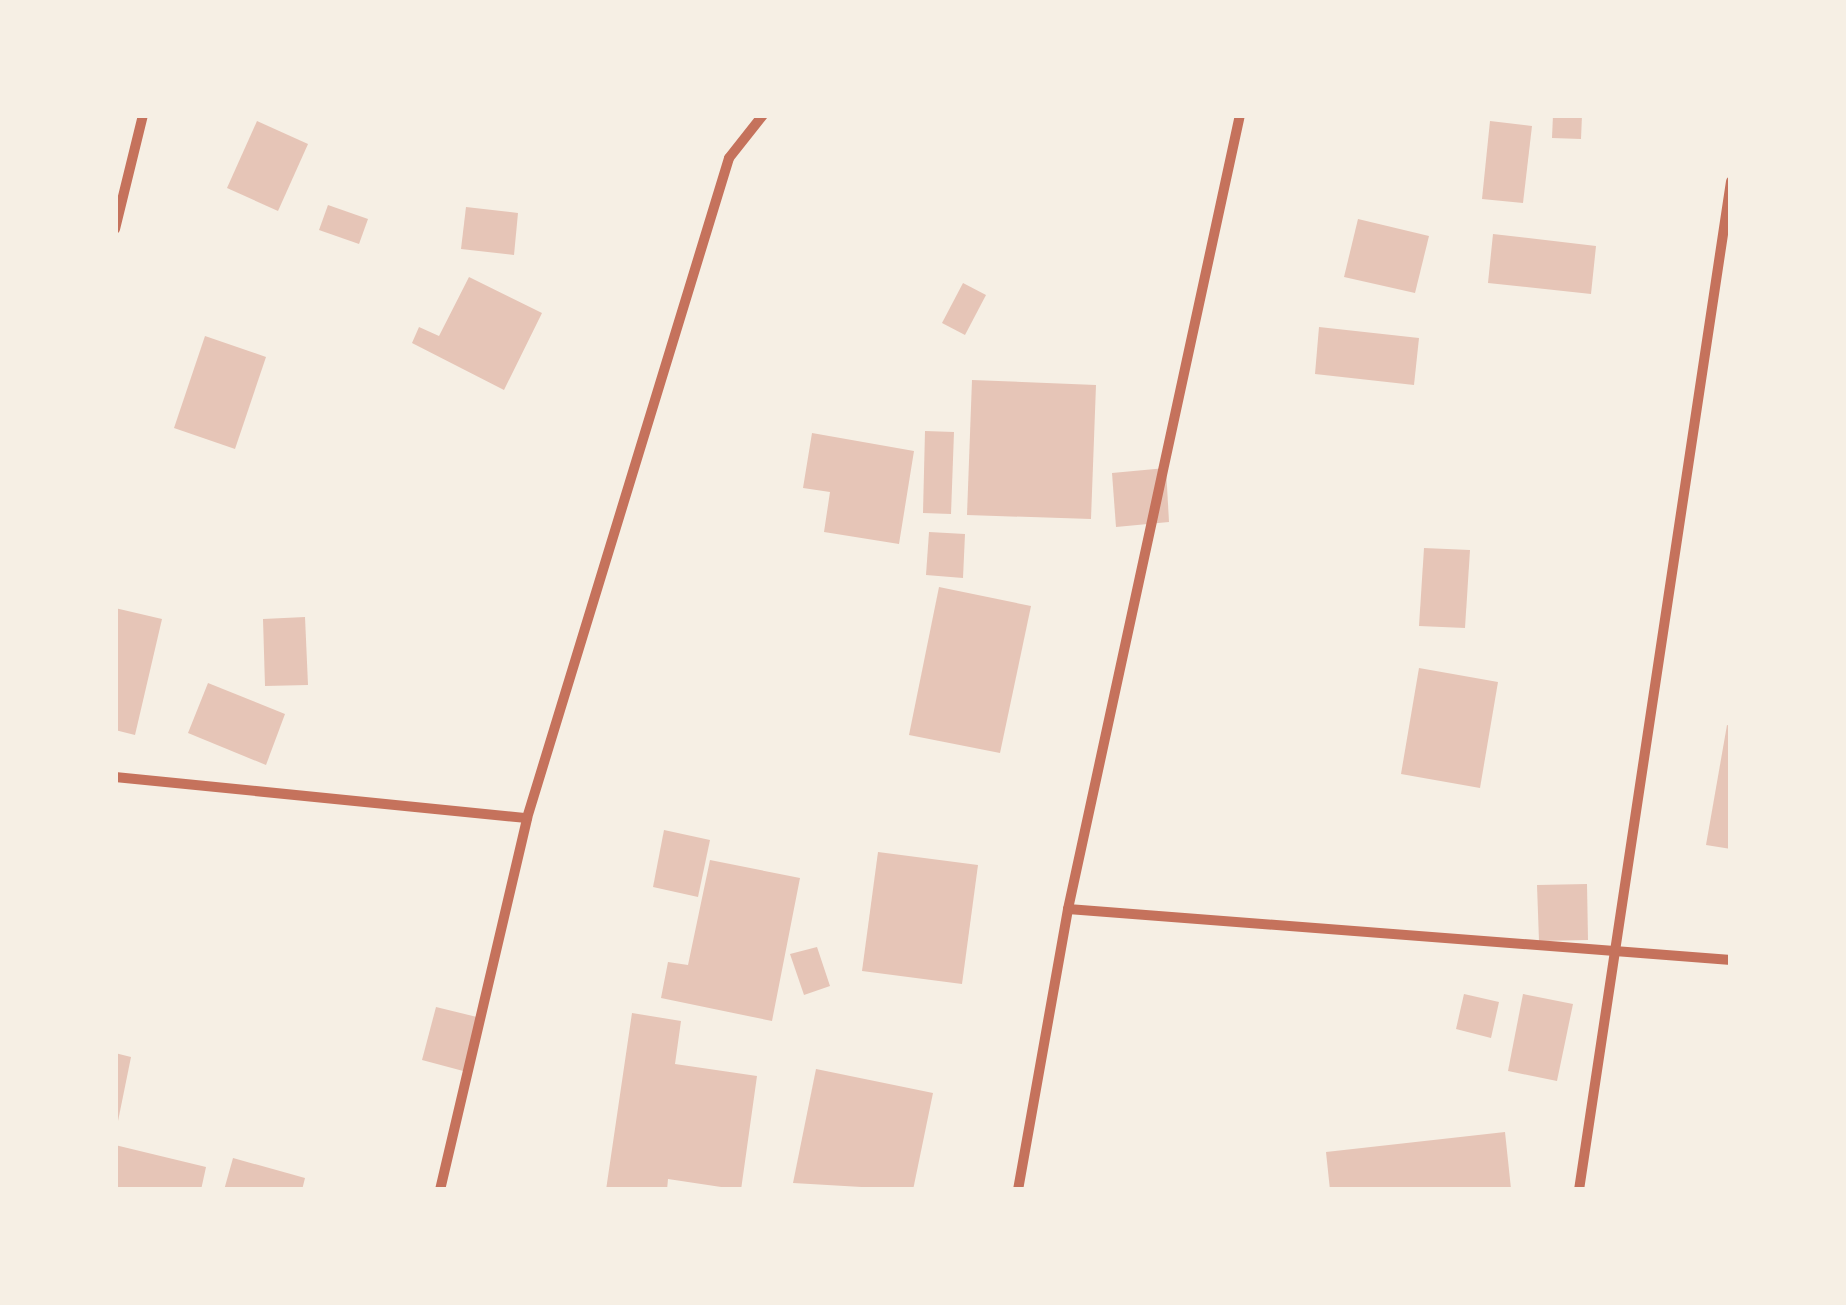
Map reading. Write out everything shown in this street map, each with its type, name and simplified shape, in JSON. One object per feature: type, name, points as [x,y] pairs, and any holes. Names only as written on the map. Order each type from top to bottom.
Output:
[{"type":"street","points":[[115,228],[143,115]]},
{"type":"street","points":[[440,1190],[527,818],[730,158],[763,115]]},
{"type":"street","points":[[1018,1190],[1068,909],[1240,115]]},
{"type":"street","points":[[1579,1190],[1619,954],[1731,181]]},
{"type":"street","points":[[115,776],[527,818]]},
{"type":"street","points":[[1068,909],[1731,960]]},
{"type":"building","points":[[1553,115],[1582,115],[1581,139],[1552,138]]},
{"type":"building","points":[[257,121],[308,144],[278,211],[227,188]]},
{"type":"building","points":[[1490,121],[1532,126],[1523,203],[1482,199]]},
{"type":"building","points":[[328,205],[368,219],[359,244],[319,230]]},
{"type":"building","points":[[466,207],[518,213],[514,255],[461,249]]},
{"type":"building","points":[[1358,219],[1429,236],[1415,293],[1344,277]]},
{"type":"building","points":[[1493,234],[1596,246],[1591,294],[1488,283]]},
{"type":"building","points":[[469,277],[542,313],[504,390],[412,343],[419,327],[439,336]]},
{"type":"building","points":[[963,283],[986,295],[965,335],[942,323]]},
{"type":"building","points":[[1319,327],[1419,338],[1414,385],[1315,374]]},
{"type":"building","points":[[205,336],[266,357],[235,449],[174,428]]},
{"type":"building","points":[[972,380],[1096,385],[1091,519],[967,515]]},
{"type":"building","points":[[925,431],[954,432],[951,514],[923,513]]},
{"type":"building","points":[[812,433],[914,451],[899,544],[824,532],[830,492],[803,488]]},
{"type":"building","points":[[1166,468],[1169,522],[1116,527],[1112,473]]},
{"type":"building","points":[[929,532],[965,534],[963,578],[926,575]]},
{"type":"building","points":[[1424,548],[1470,550],[1465,628],[1419,626]]},
{"type":"building","points":[[939,587],[1031,606],[1000,753],[909,735]]},
{"type":"building","points":[[115,608],[162,619],[135,735],[115,730]]},
{"type":"building","points":[[305,617],[308,685],[265,686],[263,619]]},
{"type":"building","points":[[1419,668],[1498,682],[1480,788],[1401,774]]},
{"type":"building","points":[[208,683],[285,714],[266,765],[188,733]]},
{"type":"building","points":[[1727,725],[1731,726],[1731,849],[1706,845]]},
{"type":"building","points":[[664,830],[710,840],[698,897],[653,887]]},
{"type":"building","points":[[878,852],[978,865],[962,984],[862,971]]},
{"type":"building","points":[[710,860],[800,878],[772,1021],[661,998],[668,962],[688,965]]},
{"type":"building","points":[[1587,884],[1588,940],[1539,941],[1537,885]]},
{"type":"building","points":[[817,947],[830,986],[804,995],[790,954]]},
{"type":"building","points":[[1464,994],[1499,1002],[1491,1038],[1456,1029]]},
{"type":"building","points":[[1523,994],[1573,1004],[1557,1081],[1508,1071]]},
{"type":"building","points":[[436,1007],[481,1018],[467,1072],[422,1060]]},
{"type":"building","points":[[632,1013],[681,1021],[675,1064],[757,1076],[741,1190],[668,1179],[667,1190],[606,1190]]},
{"type":"building","points":[[115,1053],[131,1057],[117,1126],[115,1126]]},
{"type":"building","points":[[816,1069],[933,1093],[913,1190],[793,1183]]},
{"type":"building","points":[[1505,1132],[1511,1189],[1330,1190],[1326,1152]]},
{"type":"building","points":[[115,1145],[206,1167],[201,1190],[115,1190]]},
{"type":"building","points":[[233,1158],[305,1178],[302,1190],[224,1190]]}]
